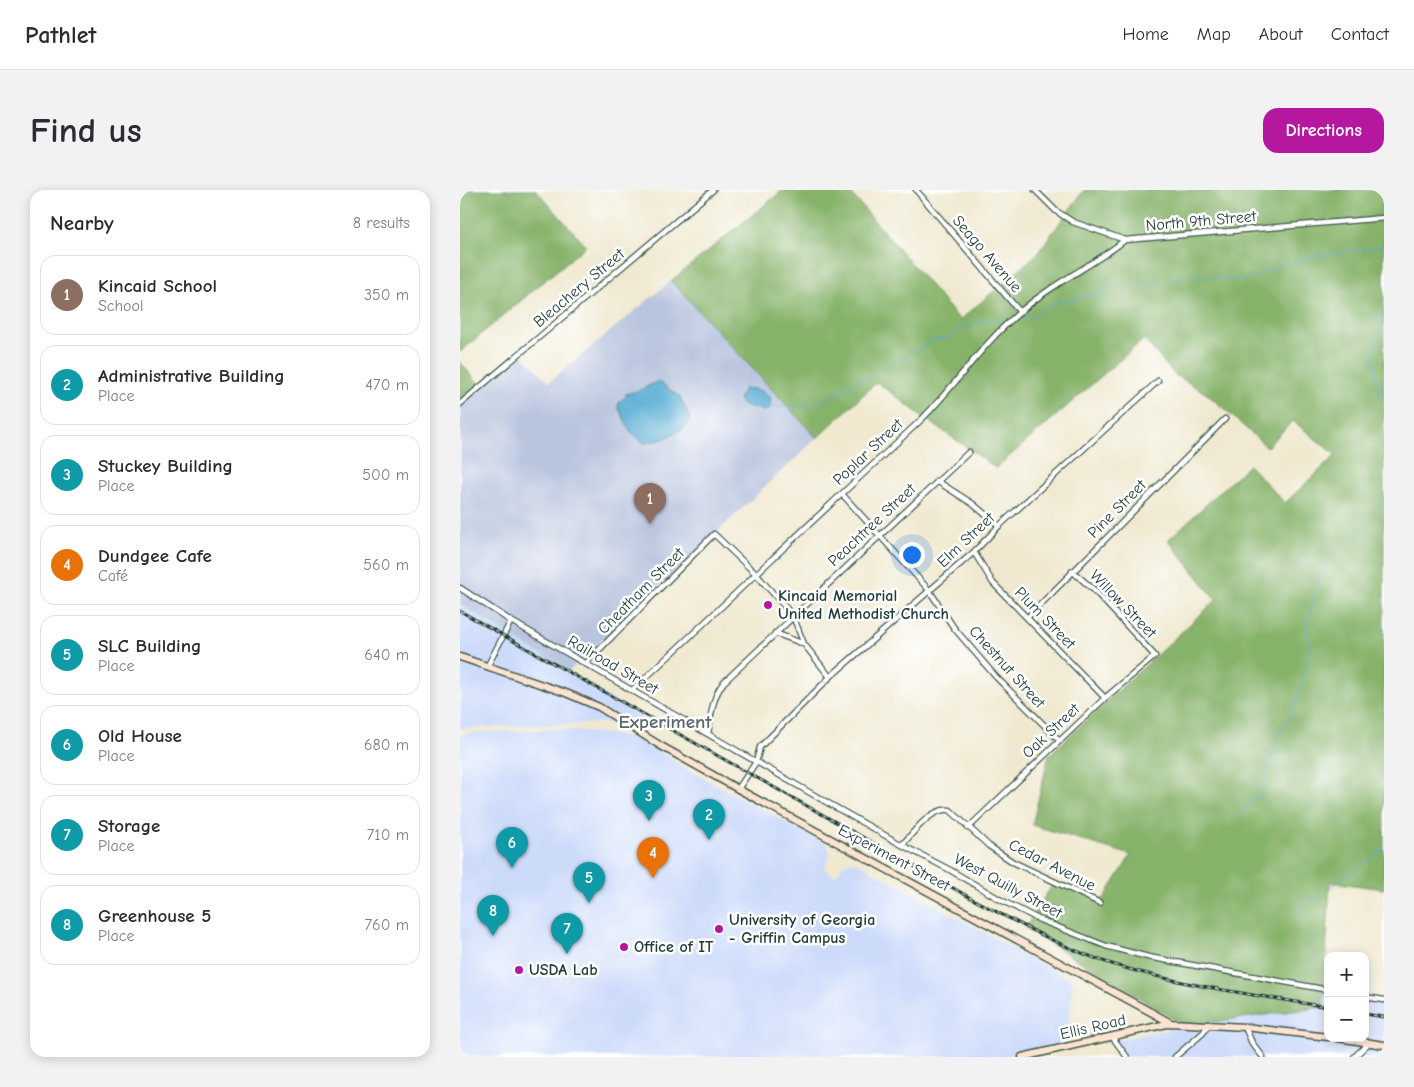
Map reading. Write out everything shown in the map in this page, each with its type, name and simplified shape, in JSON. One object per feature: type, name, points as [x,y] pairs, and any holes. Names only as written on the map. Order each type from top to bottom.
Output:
[{"type":"main road","name":"Experiment Street","points":[[460,657],[566,693],[599,707],[661,746],[738,789],[1171,1023],[1246,1027],[1324,1037]]},
{"type":"main road","name":"Ellis Road","points":[[1022,1057],[1113,1038],[1171,1023]]},
{"type":"main road","points":[[1370,1042],[1384,1045]]},
{"type":"street","name":"Bleachery Street","points":[[460,404],[713,190]]},
{"type":"street","name":"Seago Avenue","points":[[916,190],[1020,312]]},
{"type":"street","name":"North 9th Street","points":[[1035,190],[1056,210],[1073,222],[1125,240],[1384,218]]},
{"type":"street","name":"Poplar Street","points":[[632,690],[677,650],[923,417],[966,370],[994,335],[1020,312],[1058,284],[1125,240]]},
{"type":"street","name":"Elm Street","points":[[738,789],[756,761],[760,747],[830,677],[974,552],[999,526],[1158,381]]},
{"type":"street","name":"Pine Street","points":[[1027,618],[1225,419]]},
{"type":"street","name":"Peachtree Street","points":[[708,734],[714,699],[718,690],[729,676],[969,452]]},
{"type":"street","points":[[937,481],[973,504],[999,526]]},
{"type":"street","name":"Chestnut Street","points":[[842,494],[929,590],[954,628],[996,677],[1059,740]]},
{"type":"street","name":"Cheatham Street","points":[[586,664],[714,534],[756,574]]},
{"type":"street","name":"Plum Street","points":[[974,552],[993,583],[1105,698]]},
{"type":"street","name":"Willow Street","points":[[1072,571],[1094,590],[1155,656]]},
{"type":"street","points":[[756,574],[793,616],[804,644],[830,677]]},
{"type":"street","name":"Railroad Street","points":[[460,588],[511,621],[756,761]]},
{"type":"street","points":[[488,665],[511,621]]},
{"type":"street","points":[[776,633],[804,644]]},
{"type":"street","name":"Oak Street","points":[[968,828],[1059,740],[1155,656]]},
{"type":"street","name":"West Quilly Street","points":[[756,761],[1001,900],[1058,928],[1106,946],[1158,959],[1324,989]]},
{"type":"street","name":"Cedar Avenue","points":[[902,845],[935,812],[944,809],[950,810],[989,846],[1013,862],[1100,903]]},
{"type":"street","points":[[1369,997],[1384,1000]]},
{"type":"street","points":[[1175,1057],[1203,1033],[1209,1024]]},
{"type":"street","points":[[1246,1027],[1252,1043],[1263,1057]]},
{"type":"street","points":[[1113,1038],[1127,1057]]},
{"type":"street","points":[[1354,1057],[1370,1042]]},
{"type":"shaded area","points":[[671,281],[817,438],[568,672],[460,604],[460,405],[520,353],[549,382]]},
{"type":"shaded area","points":[[460,604],[647,721],[467,728],[460,730]]},
{"type":"shaded area","name":"University of Georgia - Griffin Campus","points":[[565,729],[640,738],[685,768],[827,844],[830,855],[824,869],[836,876],[844,863],[854,861],[1073,981],[1067,1042],[1002,1057],[460,1057],[460,736],[471,733]]},
{"type":"shaded area","points":[[1324,989],[1324,1042],[1369,1042],[1369,997],[1384,1000],[1384,1057],[1126,1057],[1112,1041],[1185,1026],[1323,1007]]},
{"type":"green space","points":[[460,190],[536,190],[586,246],[460,352]]},
{"type":"green space","points":[[783,190],[848,190],[960,320],[1036,255],[1084,190],[1384,190],[1384,889],[1330,882],[1326,952],[1324,952],[1323,1007],[1185,1026],[1025,928],[1054,882],[1103,900],[1131,855],[1032,825],[1049,755],[1216,600],[1168,540],[1249,465],[1285,503],[1336,455],[1293,421],[1267,447],[1207,394],[1174,374],[1144,339],[996,468],[877,382],[817,438],[671,281]]},
{"type":"green space","points":[[460,362],[481,386],[460,404]]},
{"type":"water","points":[[658,381],[680,397],[690,419],[683,429],[661,440],[644,443],[630,431],[618,407],[619,402],[627,396],[625,394],[638,391]]},
{"type":"water","points":[[744,389],[759,390],[768,395],[771,398],[769,410],[763,411],[741,404],[739,397]]},
{"type":"waterway","points":[[1018,317],[1033,316],[1054,303],[1105,292],[1114,287],[1130,283],[1167,282],[1202,276],[1245,280],[1287,262],[1384,246]]},
{"type":"waterway","points":[[1384,312],[1375,317],[1375,320],[1381,327],[1374,342],[1374,359],[1380,398],[1384,397]]},
{"type":"waterway","points":[[771,407],[802,407],[823,401],[934,340],[949,338],[957,330],[985,320],[1006,319]]},
{"type":"waterway","points":[[1235,817],[1253,799],[1262,796],[1262,787],[1274,754],[1275,744],[1281,729],[1291,716],[1302,684],[1311,643],[1306,625],[1321,572],[1384,499]]},
{"type":"waterway","points":[[1296,912],[1301,905],[1324,894],[1384,849]]},
{"type":"railway","points":[[460,611],[978,902],[1061,944],[1095,958],[1138,972],[1219,989],[1324,1006]]},
{"type":"railway","points":[[1369,1015],[1384,1017]]},
{"type":"place","name":"Kincaid School","points":[[650,524]]},
{"type":"place","name":"Kincaid Memorial United Methodist Church","points":[[768,605]]},
{"type":"place","name":"Stuckey Building","points":[[649,821]]},
{"type":"place","name":"Administrative Building","points":[[709,840]]},
{"type":"place","name":"Old House","points":[[512,868]]},
{"type":"place","name":"Dundgee Cafe","points":[[653,878]]},
{"type":"place","name":"SLC Building","points":[[589,903]]},
{"type":"place","name":"University of Georgia - Griffin Campus","points":[[719,929]]},
{"type":"place","name":"Greenhouse 5","points":[[493,936]]},
{"type":"place","name":"Office of IT","points":[[624,947]]},
{"type":"place","name":"Storage","points":[[567,954]]},
{"type":"place","name":"USDA Lab","points":[[519,970]]},
{"type":"district","name":"Experiment","points":[[665,722]]}]
